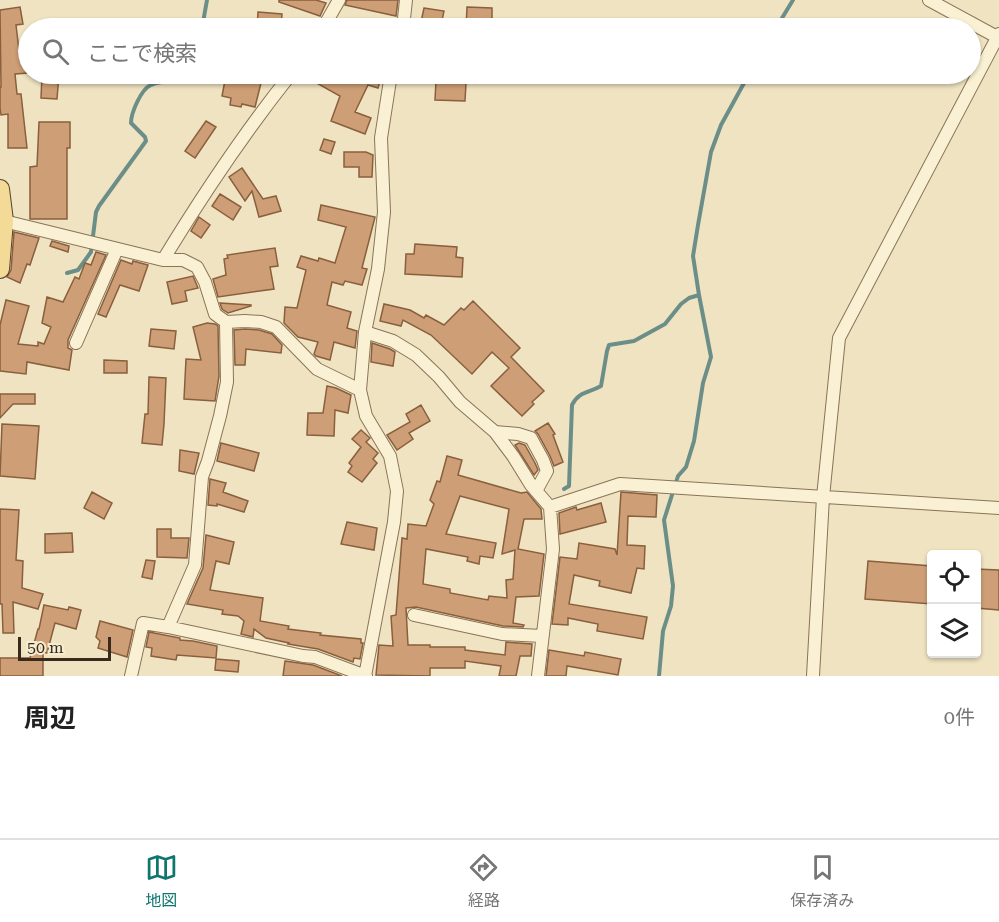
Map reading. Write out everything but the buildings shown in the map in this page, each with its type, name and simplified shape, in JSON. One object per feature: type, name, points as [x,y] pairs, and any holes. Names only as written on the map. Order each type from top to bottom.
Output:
[{"type":"main road","points":[[0,189],[2,220],[0,269]]},
{"type":"street","points":[[329,18],[339,0]]},
{"type":"street","points":[[405,18],[406,0]]},
{"type":"street","points":[[929,0],[964,18]]},
{"type":"street","points":[[981,26],[998,35],[981,67]]},
{"type":"street","points":[[163,260],[189,216],[229,157],[284,84]]},
{"type":"street","points":[[131,676],[143,623],[315,657],[365,676],[398,491],[390,456],[366,416],[360,390],[365,332],[380,257],[384,212],[381,138],[389,84]]},
{"type":"street","points":[[813,676],[823,497],[838,338],[972,84]]},
{"type":"street","points":[[2,220],[163,260],[183,260],[197,267],[206,282],[215,314],[226,322],[261,322],[276,327],[317,369],[360,390]]},
{"type":"street","points":[[76,343],[117,249]]},
{"type":"street","points":[[168,627],[195,565],[202,477],[220,416],[227,382],[226,322]]},
{"type":"street","points":[[365,332],[393,341],[416,355],[460,402],[495,432],[536,491],[550,507],[553,549],[538,676]]},
{"type":"street","points":[[495,432],[518,434],[531,438],[547,471],[536,491]]},
{"type":"street","points":[[550,507],[620,484],[999,508]]},
{"type":"street","points":[[414,615],[502,634],[542,636]]},
{"type":"waterway","points":[[204,18],[207,0]]},
{"type":"waterway","points":[[782,18],[793,0]]},
{"type":"waterway","points":[[67,273],[78,270],[91,252],[96,212],[146,141],[131,123],[131,119],[140,96],[147,87],[154,84]]},
{"type":"waterway","points":[[659,676],[663,631],[671,606],[673,586],[664,520],[678,476],[686,467],[694,441],[703,383],[711,357],[693,256],[711,152],[721,125],[744,84]]},
{"type":"waterway","points":[[564,489],[569,486],[572,405],[581,395],[601,386],[609,345],[634,341],[665,324],[681,304],[699,295]]}]
